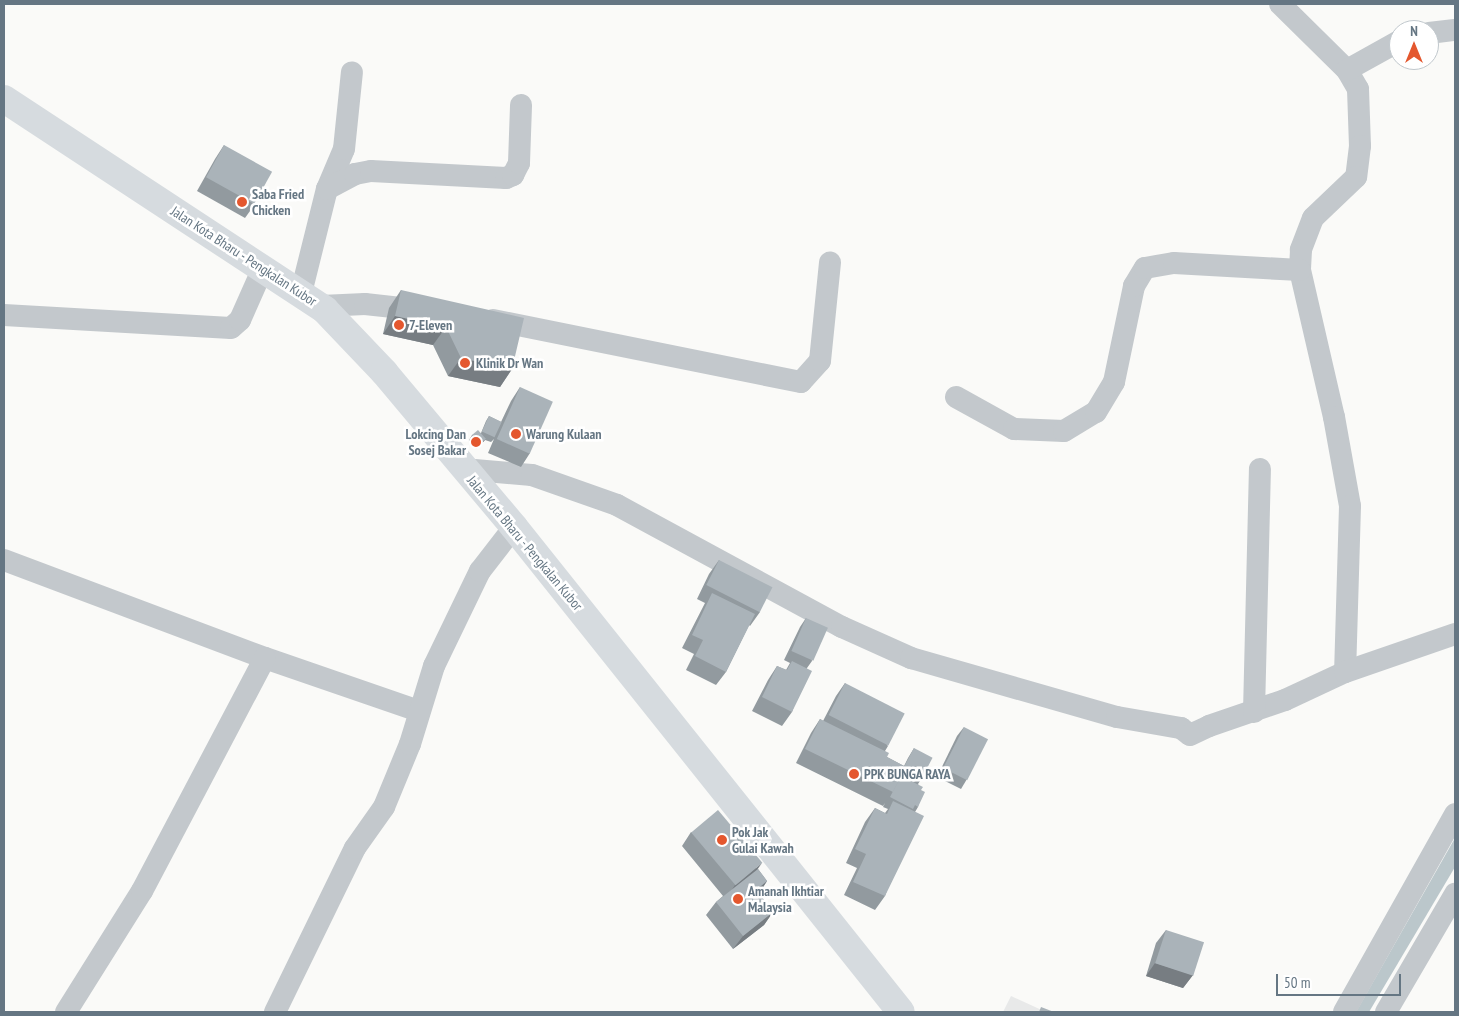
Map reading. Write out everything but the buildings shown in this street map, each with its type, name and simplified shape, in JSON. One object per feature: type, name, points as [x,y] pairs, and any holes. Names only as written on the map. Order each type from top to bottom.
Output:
[{"type":"main road","name":"Jalan Kota Bharu - Pengkalan Kubor","points":[[4,99],[311,300],[384,372],[463,469],[514,526],[901,1012]]},
{"type":"street","points":[[1280,4],[1347,70],[1358,89],[1359,168],[1349,188],[1312,218],[1301,250],[1300,270],[1334,418],[1350,506],[1345,672]]},
{"type":"street","points":[[1439,31],[1455,30]]},
{"type":"street","points":[[1347,70],[1389,47]]},
{"type":"street","points":[[352,72],[344,149],[326,189],[311,300],[442,313]]},
{"type":"street","points":[[326,189],[355,174],[371,171],[506,178],[512,175],[519,163],[521,105]]},
{"type":"street","points":[[471,317],[530,326],[801,382],[820,362],[830,263]]},
{"type":"street","points":[[956,397],[1014,429],[1064,431],[1096,412],[1114,382],[1134,286],[1145,268],[1174,263],[1300,270]]},
{"type":"street","points":[[4,315],[231,328],[240,320],[263,268]]},
{"type":"street","points":[[463,469],[532,475],[617,505],[842,627],[911,658],[1117,717],[1181,728],[1190,735],[1209,726],[1254,712],[1345,672],[1455,634]]},
{"type":"street","points":[[1254,712],[1260,469]]},
{"type":"street","points":[[275,1012],[355,848],[384,807],[410,744],[418,711],[434,666],[480,571],[514,526]]},
{"type":"street","points":[[4,560],[265,658],[418,711]]},
{"type":"street","points":[[66,1012],[142,891],[265,658]]},
{"type":"street","points":[[1344,1012],[1455,814]]},
{"type":"street","points":[[1386,1012],[1448,920],[1455,894]]},
{"type":"shaded area","points":[[1455,838],[1455,867],[1369,1012],[1356,1012]]},
{"type":"shaded area","points":[[1011,996],[1046,1012],[1003,1012]]},
{"type":"place","name":"Saba Fried Chicken","points":[[242,202]]},
{"type":"place","name":"7-Eleven","points":[[399,325]]},
{"type":"place","name":"Klinik Dr Wan","points":[[465,363]]},
{"type":"place","name":"Warung Kulaan","points":[[516,434]]},
{"type":"place","name":"Lokcing Dan Sosej Bakar","points":[[476,442]]},
{"type":"place","name":"PPK BUNGA RAYA","points":[[854,774]]},
{"type":"place","name":"Pok Jak Gulai Kawah","points":[[722,840]]},
{"type":"place","name":"Amanah Ikhtiar Malaysia","points":[[738,899]]}]
